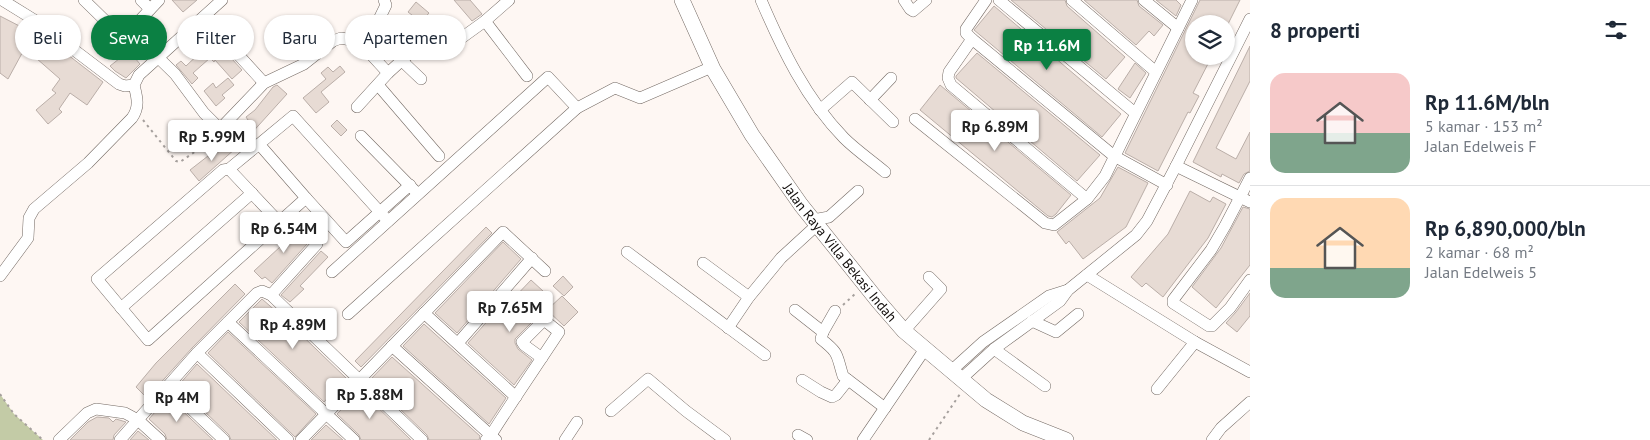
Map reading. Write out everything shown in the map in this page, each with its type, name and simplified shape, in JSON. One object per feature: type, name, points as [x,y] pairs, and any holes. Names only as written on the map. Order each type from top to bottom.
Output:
[{"type":"main road","name":"Jalan Raya Villa Bekasi Indah","points":[[682,0],[712,67],[752,135],[815,222],[904,330],[1002,411],[1023,423],[1040,436],[1066,440]]},
{"type":"street","points":[[2,0],[36,21],[120,84],[125,86],[134,85]]},
{"type":"street","points":[[84,0],[99,15]]},
{"type":"street","points":[[141,0],[150,9]]},
{"type":"street","points":[[144,15],[159,0]]},
{"type":"street","points":[[206,15],[222,0]]},
{"type":"street","points":[[382,15],[386,6],[384,0]]},
{"type":"street","points":[[761,0],[796,72],[812,99],[845,139],[885,172]]},
{"type":"street","points":[[904,0],[911,10],[914,11],[926,0]]},
{"type":"street","points":[[986,0],[966,29],[966,32],[972,39],[1114,156],[1167,184]]},
{"type":"street","points":[[999,0],[1136,113]]},
{"type":"street","points":[[1072,0],[1156,72]]},
{"type":"street","points":[[1144,0],[1178,28]]},
{"type":"street","points":[[915,119],[1048,224],[1054,225],[1097,188],[1192,0]]},
{"type":"street","points":[[466,35],[485,21],[502,2]]},
{"type":"street","points":[[960,378],[994,349],[1060,301],[1068,290],[1136,235],[1147,221],[1167,184],[1250,19]]},
{"type":"street","points":[[485,21],[527,76]]},
{"type":"street","points":[[162,60],[189,90],[204,113],[220,128],[264,83],[304,64],[333,41],[341,38],[345,39]]},
{"type":"street","points":[[972,39],[949,72],[948,78],[951,84],[1087,198]]},
{"type":"street","points":[[167,51],[177,42]]},
{"type":"street","points":[[0,276],[28,238],[28,218],[34,209],[126,126],[136,112],[137,98],[134,85],[139,75],[158,60]]},
{"type":"street","points":[[243,60],[264,83]]},
{"type":"street","points":[[376,60],[388,73]]},
{"type":"street","points":[[357,107],[401,60],[421,79]]},
{"type":"street","points":[[348,314],[577,108],[615,88],[640,98],[712,67]]},
{"type":"street","points":[[332,272],[548,76],[577,108]]},
{"type":"street","points":[[870,100],[891,78]]},
{"type":"street","points":[[820,110],[852,82],[892,122]]},
{"type":"street","points":[[378,85],[439,156]]},
{"type":"street","points":[[306,198],[148,340],[97,279],[222,170],[229,169],[293,116],[388,221]]},
{"type":"street","points":[[361,136],[419,194]]},
{"type":"street","points":[[259,144],[346,242],[410,185]]},
{"type":"street","points":[[1176,166],[1245,199]]},
{"type":"street","points":[[229,169],[279,222]]},
{"type":"street","points":[[1250,178],[1245,199],[1211,250],[1173,301],[1177,307],[1212,326],[1230,308],[1250,280]]},
{"type":"street","points":[[728,328],[749,297],[781,258],[815,222],[829,217],[858,191]]},
{"type":"street","points":[[121,308],[252,193]]},
{"type":"street","points":[[301,440],[503,232],[545,272]]},
{"type":"street","points":[[271,295],[317,244]]},
{"type":"street","points":[[627,252],[765,355]]},
{"type":"street","points":[[458,344],[532,258]]},
{"type":"street","points":[[702,262],[749,297]]},
{"type":"street","points":[[1087,275],[1195,342],[1250,372]]},
{"type":"street","points":[[904,330],[941,289],[929,276]]},
{"type":"street","points":[[960,378],[982,342],[1049,296],[1068,290]]},
{"type":"street","points":[[120,440],[197,353],[260,291],[271,295],[422,440]]},
{"type":"street","points":[[795,310],[823,332]]},
{"type":"street","points":[[835,311],[821,338],[836,351],[843,376],[885,408]]},
{"type":"street","points":[[424,313],[516,397]]},
{"type":"street","points":[[1032,321],[1056,332],[1078,314]]},
{"type":"street","points":[[228,322],[354,440]]},
{"type":"street","points":[[1157,390],[1195,342]]},
{"type":"street","points":[[392,346],[492,438],[542,358]]},
{"type":"street","points":[[863,440],[925,349]]},
{"type":"street","points":[[994,349],[1045,386]]},
{"type":"street","points":[[197,353],[288,440]]},
{"type":"street","points":[[612,410],[648,379],[725,440]]},
{"type":"street","points":[[802,380],[832,397],[836,395],[848,380]]},
{"type":"street","points":[[168,387],[224,440]]},
{"type":"street","points":[[1212,440],[1250,402]]},
{"type":"street","points":[[60,440],[84,415],[92,410],[123,412],[138,420],[160,440]]},
{"type":"street","points":[[565,440],[577,422]]},
{"type":"path","points":[[136,112],[176,161],[180,162],[218,135],[220,128]]},
{"type":"path","points":[[835,311],[865,284]]},
{"type":"path","points":[[929,440],[960,378]]},
{"type":"path","points":[[0,394],[14,414],[43,440]]},
{"type":"green space","points":[[0,394],[14,414],[43,440],[0,440]]},
{"type":"building","points":[[172,0],[197,0],[183,12]]},
{"type":"building","points":[[454,0],[470,0],[482,14],[472,21]]},
{"type":"building","points":[[1011,0],[1065,0],[1067,6],[1125,57],[1106,79]]},
{"type":"building","points":[[1084,0],[1137,0],[1139,6],[1163,25],[1154,36],[1149,31],[1136,45]]},
{"type":"building","points":[[1156,0],[1176,0],[1181,5],[1176,16]]},
{"type":"building","points":[[1200,0],[1240,0],[1232,15],[1193,15]]},
{"type":"building","points":[[416,2],[429,13],[427,15],[412,15],[408,12]]},
{"type":"building","points":[[994,6],[1121,114],[1102,137],[974,30]]},
{"type":"building","points":[[0,16],[15,24],[15,60],[18,60],[8,79],[0,73]]},
{"type":"building","points":[[1185,31],[1185,65],[1207,65],[1193,93],[1199,96],[1190,113],[1188,112],[1158,171],[1125,153]]},
{"type":"building","points":[[1250,46],[1250,81],[1216,148],[1236,159],[1250,132],[1250,171],[1244,174],[1239,183],[1222,174],[1221,177],[1193,162]]},
{"type":"building","points":[[977,53],[1100,155],[1077,181],[956,78]]},
{"type":"building","points":[[38,60],[75,60],[103,82],[87,105],[70,93],[59,109],[62,112],[48,124],[36,110],[56,93],[52,90],[60,79]]},
{"type":"building","points":[[118,60],[137,60],[140,64],[126,78],[110,66]]},
{"type":"building","points":[[192,60],[208,60],[193,73],[198,78],[192,84],[176,65],[181,61],[186,66]]},
{"type":"building","points":[[215,60],[233,60],[242,70],[232,79]]},
{"type":"building","points":[[1135,63],[1146,73],[1130,98],[1118,89]]},
{"type":"building","points":[[340,66],[345,72],[321,92],[329,102],[316,113],[303,98],[326,79],[321,73],[328,67],[333,72]]},
{"type":"building","points":[[228,78],[234,85],[222,95],[225,98],[216,106],[204,91],[213,83],[216,88]]},
{"type":"building","points":[[277,85],[287,94],[249,136],[241,126],[248,120],[246,117],[255,110],[273,87]]},
{"type":"building","points":[[940,85],[1071,195],[1056,214],[1052,217],[1048,216],[920,110]]},
{"type":"building","points":[[337,120],[347,130],[341,136],[331,126]]},
{"type":"building","points":[[231,141],[236,148],[199,181],[190,170],[208,156],[210,159]]},
{"type":"building","points":[[1118,167],[1148,183],[1126,227],[1083,259],[1069,241],[1066,244],[1057,232],[1100,198]]},
{"type":"building","points":[[1190,191],[1210,202],[1213,197],[1226,204],[1208,238],[1163,297],[1146,283],[1142,287],[1131,277],[1168,234]]},
{"type":"building","points":[[1243,207],[1250,209],[1250,265],[1216,308],[1192,287],[1221,248]]},
{"type":"building","points":[[301,221],[310,231],[302,239],[307,244],[272,283],[265,277],[262,279],[254,271],[281,246]]},
{"type":"building","points":[[486,227],[492,233],[361,367],[355,361]]},
{"type":"building","points":[[503,242],[521,259],[457,333],[435,313]]},
{"type":"building","points":[[321,251],[328,257],[300,286],[304,289],[290,302],[281,295]]},
{"type":"building","points":[[563,276],[573,287],[564,296],[553,286]]},
{"type":"building","points":[[531,280],[543,291],[539,295],[550,307],[539,315],[515,339],[518,349],[532,360],[514,385],[468,343],[491,317],[494,319]]},
{"type":"building","points":[[235,284],[245,294],[192,348],[147,398],[136,387],[156,363]]},
{"type":"building","points":[[1250,293],[1250,316],[1237,332],[1226,323]]},
{"type":"building","points":[[562,296],[578,312],[564,326],[547,310]]},
{"type":"building","points":[[262,299],[346,378],[324,402],[239,322]]},
{"type":"building","points":[[424,324],[506,398],[489,424],[403,346]]},
{"type":"building","points":[[228,332],[316,414],[295,437],[208,353]]},
{"type":"building","points":[[392,357],[480,436],[479,440],[429,440],[427,435],[370,380]]},
{"type":"building","points":[[197,364],[277,440],[231,440],[229,435],[178,386]]},
{"type":"building","points":[[360,390],[411,440],[361,440],[359,435],[337,414]]},
{"type":"building","points":[[168,397],[213,440],[167,440],[165,434],[149,419]]},
{"type":"building","points":[[97,417],[109,418],[113,422],[116,419],[126,422],[114,435],[113,440],[70,440],[88,422]]},
{"type":"building","points":[[326,425],[343,440],[311,440]]},
{"type":"building","points":[[138,431],[149,440],[130,440]]}]
